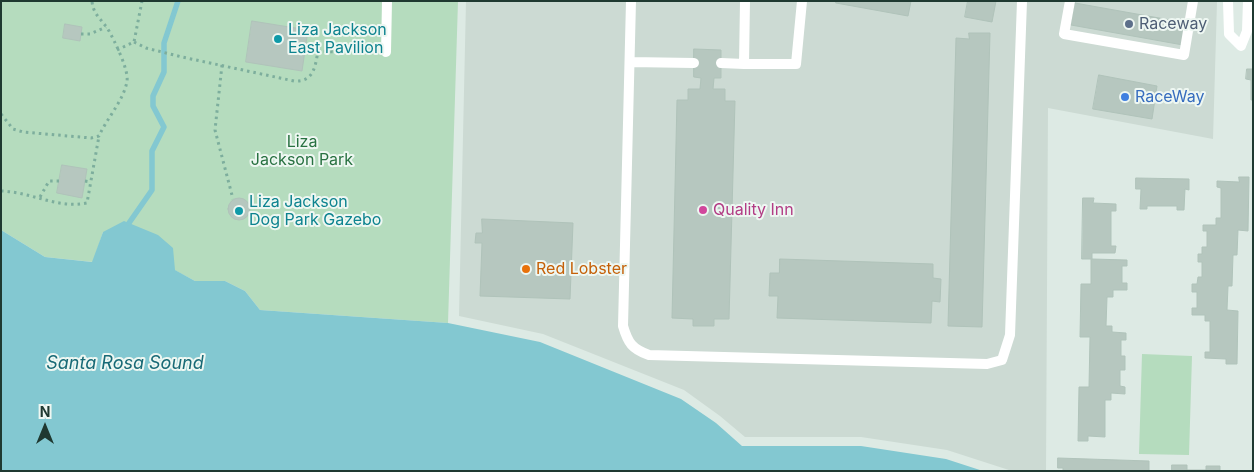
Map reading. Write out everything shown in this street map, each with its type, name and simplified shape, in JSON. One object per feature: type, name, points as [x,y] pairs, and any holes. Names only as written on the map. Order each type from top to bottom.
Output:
[{"type":"lane","points":[[386,52],[387,1]]},
{"type":"lane","points":[[631,1],[623,326],[628,342],[635,350],[649,355],[987,364],[1002,360],[1010,335],[1022,1]]},
{"type":"lane","points":[[744,64],[745,1]]},
{"type":"lane","points":[[721,63],[796,64],[802,1]]},
{"type":"lane","points":[[1070,1],[1064,34],[1184,55],[1193,1]]},
{"type":"lane","points":[[1228,1],[1229,34],[1241,46],[1247,31],[1248,1]]},
{"type":"lane","points":[[630,62],[694,63]]},
{"type":"path","points":[[1,191],[40,197],[66,205],[87,203],[100,136],[128,79],[106,27],[93,11],[92,1]]},
{"type":"path","points":[[134,42],[142,1]]},
{"type":"path","points":[[81,34],[90,34],[106,27]]},
{"type":"path","points":[[117,50],[134,42]]},
{"type":"path","points":[[134,42],[146,48],[182,57],[302,81],[310,77],[315,69],[318,51]]},
{"type":"path","points":[[305,49],[335,52]]},
{"type":"path","points":[[222,66],[215,130],[233,199]]},
{"type":"path","points":[[1,114],[13,128],[23,132],[91,138],[100,136]]},
{"type":"path","points":[[40,197],[49,181],[59,181]]},
{"type":"path","points":[[85,181],[91,182]]},
{"type":"shaded area","points":[[466,1],[1217,2],[1213,139],[1048,108],[1046,471],[1012,471],[947,450],[861,437],[745,437],[684,390],[543,334],[459,316]]},
{"type":"green space","name":"Liza Jackson Park","points":[[1,1],[458,1],[448,323],[260,310],[245,291],[225,281],[195,281],[103,232],[93,262],[45,257],[1,230]]},
{"type":"green space","points":[[1142,354],[1192,356],[1189,455],[1139,454]]},
{"type":"water","name":"Santa Rosa Sound","points":[[124,221],[158,235],[173,248],[175,270],[195,281],[225,281],[245,291],[260,310],[448,323],[540,342],[681,399],[716,423],[742,446],[861,446],[946,459],[983,471],[1,471],[1,230],[45,257],[92,262],[103,232]]},
{"type":"building","points":[[836,1],[911,1],[908,16],[836,3]]},
{"type":"building","points":[[968,1],[996,1],[992,22],[965,17]]},
{"type":"building","name":"Raceway","points":[[1075,3],[1187,23],[1183,45],[1071,25]]},
{"type":"building","name":"Liza Jackson East Pavilion","points":[[252,21],[308,30],[302,71],[246,62]]},
{"type":"building","points":[[65,24],[82,27],[80,41],[63,38]]},
{"type":"building","points":[[969,33],[990,33],[982,327],[948,326],[956,38],[969,39]]},
{"type":"building","name":"Quality Inn","points":[[694,49],[721,50],[721,78],[714,78],[713,89],[725,89],[725,101],[735,101],[729,319],[714,319],[714,326],[693,326],[693,319],[672,318],[677,100],[688,100],[688,89],[700,89],[701,78],[694,77]]},
{"type":"building","points":[[1247,69],[1253,69],[1253,100],[1251,100],[1251,80],[1246,79]]},
{"type":"building","name":"RaceWay","points":[[1099,75],[1157,86],[1152,119],[1093,109]]},
{"type":"building","points":[[62,165],[87,169],[82,198],[57,193]]},
{"type":"building","points":[[1239,177],[1249,177],[1248,231],[1238,230],[1237,255],[1233,255],[1232,286],[1228,286],[1227,310],[1238,311],[1237,364],[1226,364],[1226,359],[1205,358],[1205,352],[1210,352],[1210,321],[1205,321],[1205,315],[1192,315],[1192,308],[1197,308],[1197,292],[1192,292],[1192,284],[1197,284],[1198,277],[1202,277],[1202,262],[1198,262],[1198,254],[1202,254],[1202,247],[1207,247],[1207,231],[1203,231],[1203,225],[1216,225],[1216,218],[1221,218],[1221,188],[1217,187],[1217,181],[1239,182]]},
{"type":"building","points":[[1136,178],[1189,179],[1189,190],[1185,189],[1184,210],[1177,210],[1177,206],[1147,206],[1147,209],[1140,209],[1141,189],[1136,189]]},
{"type":"building","name":"Liza Jackson Dog Park Gazebo","points":[[239,198],[247,201],[250,209],[247,217],[239,220],[231,217],[228,209],[231,201]]},
{"type":"building","points":[[1083,198],[1094,198],[1093,203],[1116,204],[1116,211],[1111,211],[1111,246],[1116,246],[1115,253],[1092,253],[1092,259],[1127,260],[1127,266],[1122,266],[1122,283],[1127,283],[1127,290],[1113,290],[1113,297],[1107,297],[1106,326],[1112,326],[1112,332],[1126,333],[1126,340],[1121,340],[1121,356],[1125,356],[1125,370],[1120,370],[1120,386],[1125,387],[1125,394],[1111,393],[1111,400],[1105,400],[1105,437],[1088,436],[1088,441],[1078,441],[1079,387],[1089,387],[1090,337],[1080,337],[1081,284],[1091,284],[1091,259],[1082,259]]},
{"type":"building","name":"Red Lobster","points":[[482,219],[573,223],[570,299],[480,296],[482,243],[475,243],[476,233],[482,233]]},
{"type":"building","points":[[780,259],[933,264],[933,278],[941,279],[940,302],[932,301],[931,323],[777,318],[778,296],[769,296],[770,273],[779,273]]},
{"type":"building","points":[[1058,458],[1149,461],[1149,471],[1063,471],[1063,468],[1058,468]]},
{"type":"building","points":[[1172,465],[1187,465],[1187,470],[1206,470],[1206,466],[1220,466],[1220,471],[1172,471]]},
{"type":"waterway","points":[[129,223],[152,190],[152,151],[164,127],[153,106],[153,96],[164,72],[164,43],[178,1]]},
{"type":"place","name":"Raceway","points":[[1129,24]]},
{"type":"place","name":"Liza Jackson East Pavilion","points":[[278,39]]},
{"type":"place","name":"RaceWay","points":[[1125,97]]},
{"type":"place","name":"Quality Inn","points":[[703,210]]},
{"type":"place","name":"Liza Jackson Dog Park Gazebo","points":[[239,211]]},
{"type":"place","name":"Red Lobster","points":[[526,269]]}]
